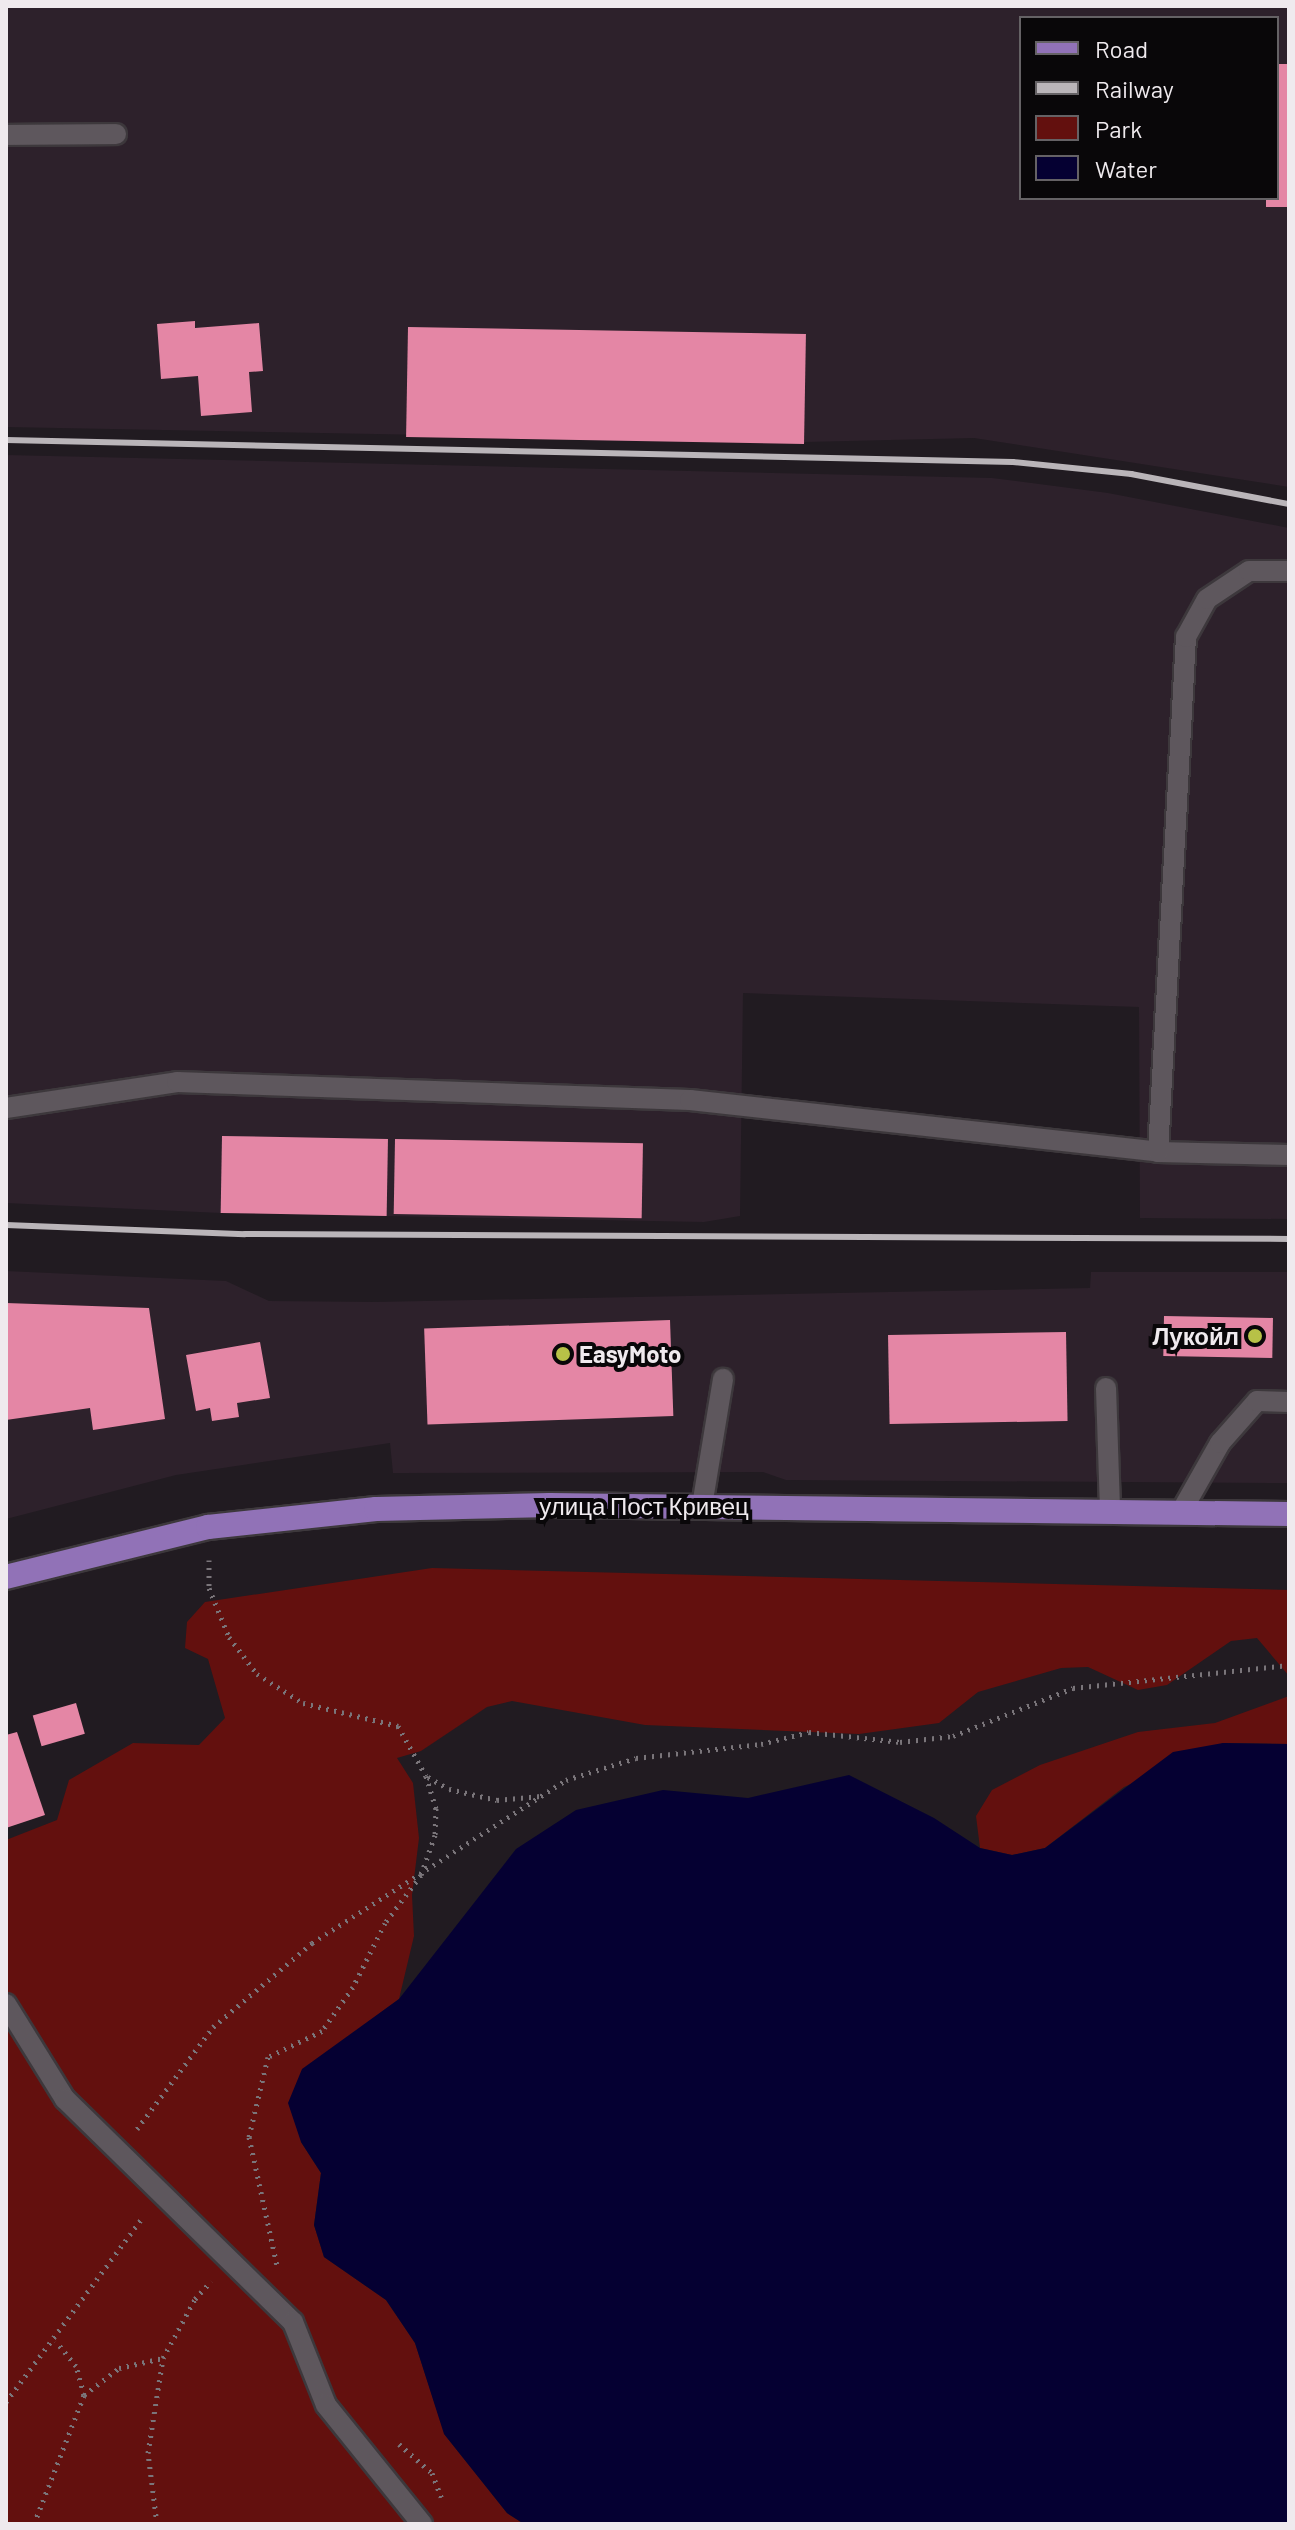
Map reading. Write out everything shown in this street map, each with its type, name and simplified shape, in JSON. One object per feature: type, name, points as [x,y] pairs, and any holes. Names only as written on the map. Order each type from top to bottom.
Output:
[{"type":"main road","name":"улица Пост Кривец","points":[[6,1577],[208,1527],[376,1509],[702,1506],[1289,1514]]},
{"type":"lane","points":[[6,135],[116,134]]},
{"type":"lane","points":[[1158,1152],[1186,637],[1207,599],[1249,571],[1289,571]]},
{"type":"lane","points":[[6,1108],[177,1082],[659,1099],[1158,1152],[1289,1155]]},
{"type":"lane","points":[[702,1506],[703,1472],[723,1379]]},
{"type":"lane","points":[[1106,1388],[1110,1511]]},
{"type":"lane","points":[[1181,1512],[1220,1443],[1257,1401],[1289,1402]]},
{"type":"lane","points":[[6,2004],[65,2099],[293,2322],[326,2405],[422,2524]]},
{"type":"path","points":[[208,1527],[209,1588],[229,1637],[257,1674],[303,1703],[398,1726],[426,1776],[436,1808],[435,1835],[421,1875],[385,1923],[353,1987],[322,2031],[268,2057],[249,2137],[293,2322]]},
{"type":"path","points":[[128,2141],[213,2027],[312,1943],[566,1780],[636,1758],[761,1744],[809,1732],[900,1742],[953,1736],[1073,1688],[1289,1665]]},
{"type":"path","points":[[426,1776],[449,1789],[497,1800],[542,1796]]},
{"type":"path","points":[[6,2402],[56,2341],[145,2213]]},
{"type":"path","points":[[157,2524],[148,2453],[163,2358],[195,2299],[215,2277]]},
{"type":"path","points":[[56,2341],[76,2366],[84,2395]]},
{"type":"path","points":[[34,2524],[84,2395],[119,2368],[163,2358]]},
{"type":"shaded area","points":[[6,6],[1289,6],[1289,487],[974,438],[805,442],[6,427]]},
{"type":"shaded area","points":[[6,455],[992,478],[1108,493],[1289,528],[1289,1219],[1140,1218],[1139,1007],[743,993],[740,1216],[704,1222],[221,1213],[6,1203]]},
{"type":"shaded area","points":[[6,1271],[226,1281],[269,1301],[376,1302],[1090,1288],[1091,1272],[1289,1272],[1289,1483],[786,1480],[763,1472],[393,1473],[390,1443],[176,1475],[6,1519]]},
{"type":"green space","points":[[432,1568],[1289,1590],[1289,1676],[1257,1638],[1231,1641],[1167,1685],[1138,1690],[1088,1667],[1061,1668],[978,1692],[939,1723],[859,1734],[645,1725],[512,1701],[487,1707],[421,1751],[397,1758],[413,1783],[419,1838],[412,1895],[414,1936],[399,1999],[355,2032],[301,2142],[321,2173],[314,2225],[324,2257],[386,2300],[415,2343],[445,2435],[507,2513],[524,2524],[6,2524],[6,1840],[57,1820],[69,1780],[133,1743],[199,1745],[225,1718],[208,1659],[185,1648],[187,1622],[205,1602]]},
{"type":"green space","points":[[1289,1696],[1289,1744],[1223,1743],[1124,1787],[1045,1848],[1012,1855],[980,1848],[976,1816],[992,1790],[1040,1765],[1138,1732],[1215,1723]]},
{"type":"water","points":[[1223,1743],[1289,1744],[1289,2524],[524,2524],[507,2513],[444,2434],[415,2343],[386,2300],[324,2257],[314,2225],[321,2173],[301,2142],[288,2103],[302,2069],[399,1999],[516,1849],[576,1810],[663,1790],[748,1798],[849,1775],[934,1818],[980,1848],[1012,1855],[1045,1848],[1173,1752]]},
{"type":"building","points":[[1279,64],[1289,64],[1289,207],[1266,207],[1266,200],[1279,200]]},
{"type":"building","points":[[195,321],[195,328],[259,323],[263,371],[249,372],[252,412],[201,416],[198,376],[161,379],[157,324]]},
{"type":"building","points":[[408,327],[806,334],[804,444],[406,437]]},
{"type":"building","points":[[222,1136],[388,1139],[387,1216],[221,1213]]},
{"type":"building","points":[[395,1139],[643,1143],[642,1218],[394,1214]]},
{"type":"building","points":[[6,1303],[149,1308],[165,1419],[93,1430],[90,1408],[6,1420]]},
{"type":"building","points":[[1164,1316],[1273,1318],[1272,1358],[1163,1356]]},
{"type":"building","points":[[670,1320],[673,1416],[428,1425],[424,1329]]},
{"type":"building","points":[[1066,1332],[1068,1421],[890,1424],[888,1335]]},
{"type":"building","points":[[260,1342],[270,1398],[237,1403],[239,1417],[212,1421],[210,1408],[196,1411],[186,1355]]},
{"type":"building","points":[[76,1703],[85,1734],[42,1746],[33,1715]]},
{"type":"building","points":[[17,1732],[45,1815],[6,1828],[6,1735]]},
{"type":"railway","points":[[6,440],[1013,462],[1131,474],[1289,504]]},
{"type":"railway","points":[[6,1225],[245,1234],[1289,1239]]},
{"type":"place","name":"Лукойл","points":[[1255,1336]]},
{"type":"place","name":"EasyMoto","points":[[563,1354]]}]
